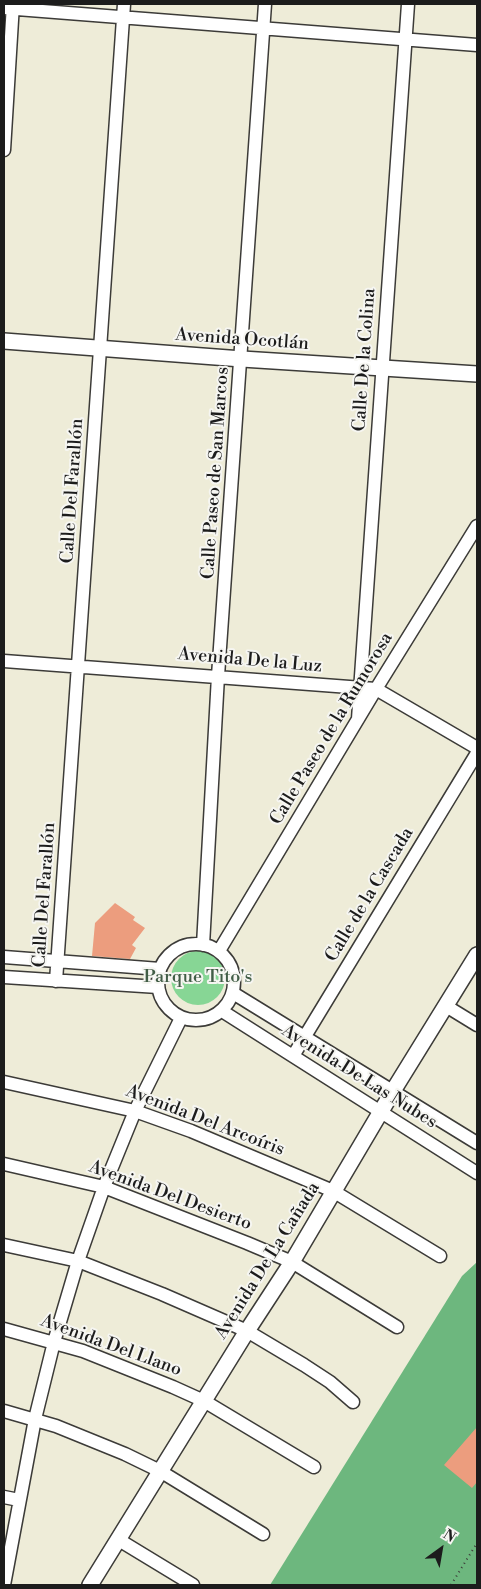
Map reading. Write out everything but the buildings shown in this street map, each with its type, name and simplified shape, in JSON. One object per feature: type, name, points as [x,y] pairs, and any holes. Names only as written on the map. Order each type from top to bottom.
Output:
[{"type":"main road","name":"Avenida Ocotlán","points":[[4,340],[242,359],[477,374]]},
{"type":"main road","name":"Avenida De La Cañada","points":[[90,1585],[247,1331],[292,1262],[393,1091],[477,955]]},
{"type":"street","name":"Calle Del Farallón","points":[[56,981],[124,4]]},
{"type":"street","name":"Calle Paseo de San Marcos","points":[[203,945],[218,676],[242,359],[265,4]]},
{"type":"street","name":"Calle De la Colina","points":[[358,719],[408,4]]},
{"type":"street","points":[[4,150],[10,7],[477,44]]},
{"type":"street","name":"Calle Paseo de la Rumorosa","points":[[219,952],[376,689],[477,526]]},
{"type":"street","name":"Avenida De la Luz","points":[[4,661],[376,689],[477,748]]},
{"type":"street","name":"Calle de la Cascada","points":[[293,1056],[477,753]]},
{"type":"street","points":[[190,944],[203,945],[219,952],[229,963],[232,970],[234,978],[233,993],[222,1011],[209,1018],[195,1021],[181,1018],[166,1005],[158,987],[160,969],[167,957],[178,949],[190,944]]},
{"type":"street","points":[[4,957],[160,969]]},
{"type":"street","points":[[4,977],[158,987]]},
{"type":"street","name":"Avenida De Las Nubes","points":[[233,993],[477,1144]]},
{"type":"street","points":[[446,1006],[477,1025]]},
{"type":"street","name":"Avenida De Las Nubes","points":[[222,1011],[477,1173]]},
{"type":"street","points":[[4,1585],[35,1419],[54,1342],[78,1261],[104,1187],[135,1111],[181,1018]]},
{"type":"street","name":"Avenida Del Arcoíris","points":[[4,1082],[135,1111],[225,1145],[333,1191],[440,1256]]},
{"type":"street","name":"Avenida Del Desierto","points":[[4,1164],[104,1187],[292,1262],[398,1326]]},
{"type":"street","points":[[4,1245],[78,1261],[162,1294],[247,1331],[317,1374],[354,1402]]},
{"type":"street","name":"Avenida Del Llano","points":[[4,1329],[54,1342],[128,1369],[204,1401],[314,1468]]},
{"type":"street","points":[[4,1412],[35,1419],[101,1444],[160,1471],[263,1534]]},
{"type":"street","points":[[4,1496],[19,1500]]},
{"type":"street","points":[[119,1540],[193,1585]]},
{"type":"path","points":[[452,1585],[477,1543]]},
{"type":"green space","name":"Parque Tito's","points":[[193,951],[203,951],[213,955],[221,963],[225,978],[221,993],[213,1001],[203,1005],[193,1005],[183,1001],[175,993],[171,983],[171,973],[175,963],[183,955]]},
{"type":"green space","points":[[477,1262],[477,1585],[270,1585],[462,1276]]}]
